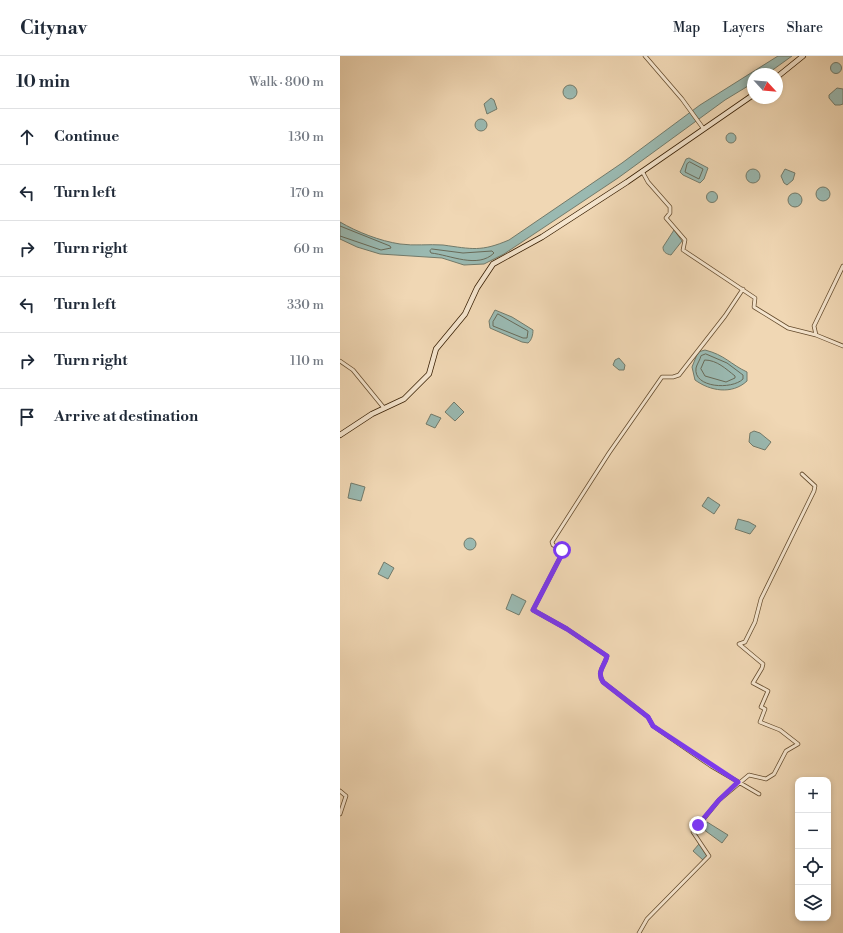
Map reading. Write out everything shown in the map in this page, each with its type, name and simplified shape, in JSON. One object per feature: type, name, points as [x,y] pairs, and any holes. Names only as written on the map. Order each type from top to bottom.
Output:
[{"type":"main road","points":[[783,72],[804,56]]},
{"type":"main road","points":[[340,435],[372,414],[404,399],[429,374],[436,350],[465,314],[477,288],[493,264],[542,237],[627,182],[642,170],[747,99]]},
{"type":"street","points":[[645,56],[704,128]]},
{"type":"street","points":[[642,170],[648,182],[670,207],[666,218],[685,240],[683,250],[755,298],[754,307],[788,328],[816,335],[843,346]]},
{"type":"street","points":[[816,335],[814,326],[843,266]]},
{"type":"street","points":[[743,290],[725,316],[679,375],[673,377],[662,377],[609,453],[552,542],[552,545],[563,552],[533,610],[567,629],[607,656],[600,672],[600,677],[603,682],[648,717],[653,726],[738,782],[759,794]]},
{"type":"street","points":[[340,361],[353,370],[384,408]]},
{"type":"street","points":[[640,933],[647,920],[710,856],[693,832],[719,800],[738,782],[749,775],[766,779],[777,770],[786,751],[798,744],[780,730],[760,722],[766,709],[761,707],[768,691],[753,683],[762,668],[762,664],[739,644],[746,642],[750,634],[761,599],[814,491],[815,486],[802,474]]},
{"type":"street","points":[[340,791],[346,796],[340,814]]},
{"type":"water","points":[[778,56],[792,56],[775,68],[759,68]]},
{"type":"water","points":[[834,63],[838,63],[840,64],[840,72],[834,73],[831,70],[831,66]]},
{"type":"water","points":[[747,75],[747,87],[725,100],[618,178],[504,254],[484,264],[464,265],[442,258],[380,254],[357,247],[340,239],[340,222],[361,233],[392,243],[405,245],[443,245],[462,248],[483,248],[499,244],[509,240],[622,163],[700,105]]},
{"type":"water","points":[[567,85],[573,85],[577,89],[577,95],[573,99],[567,99],[563,95],[563,89]]},
{"type":"water","points":[[837,88],[843,89],[843,104],[840,105],[835,105],[829,98],[829,95]]},
{"type":"water","points":[[491,98],[494,100],[497,109],[487,114],[484,104]]},
{"type":"water","points":[[479,119],[483,119],[487,125],[483,131],[479,131],[475,127],[475,123]]},
{"type":"water","points":[[729,133],[733,133],[735,134],[735,142],[729,143],[726,140],[726,136]]},
{"type":"water","points":[[689,158],[708,168],[704,179],[700,183],[680,172],[686,159]]},
{"type":"water","points":[[753,169],[758,171],[760,176],[758,181],[753,183],[748,181],[746,176],[748,171]]},
{"type":"water","points":[[785,169],[795,173],[793,180],[787,185],[784,183],[781,176]]},
{"type":"water","points":[[823,187],[828,189],[830,194],[828,199],[823,201],[818,199],[816,194],[818,189]]},
{"type":"water","points":[[712,191],[716,193],[718,197],[716,201],[712,203],[708,201],[706,197],[708,193]]},
{"type":"water","points":[[792,193],[798,193],[802,197],[802,203],[798,207],[792,207],[788,203],[788,197]]},
{"type":"water","points":[[674,230],[682,241],[671,255],[665,252],[663,247]]},
{"type":"water","points":[[495,310],[512,317],[533,330],[532,337],[529,342],[522,342],[490,328],[489,321]]},
{"type":"water","points":[[705,350],[718,354],[747,372],[747,381],[735,388],[721,390],[707,387],[695,380],[692,367],[698,352]]},
{"type":"water","points":[[619,358],[625,365],[624,370],[619,370],[613,365],[615,360]]},
{"type":"water","points":[[454,402],[464,412],[455,421],[445,412]]},
{"type":"water","points":[[431,414],[441,418],[435,428],[426,424]]},
{"type":"water","points":[[754,431],[760,433],[771,442],[765,450],[753,446],[749,442],[750,433]]},
{"type":"water","points":[[351,483],[365,487],[361,501],[348,498]]},
{"type":"water","points":[[708,497],[720,505],[714,514],[702,506]]},
{"type":"water","points":[[738,519],[756,526],[750,534],[735,529]]},
{"type":"water","points":[[468,538],[472,538],[476,544],[472,550],[468,550],[464,546],[464,542]]},
{"type":"water","points":[[384,562],[394,568],[388,579],[378,574]]},
{"type":"water","points":[[512,594],[526,601],[519,615],[506,609]]},
{"type":"water","points":[[707,822],[728,835],[722,843],[703,829]]},
{"type":"water","points":[[699,844],[709,854],[707,860],[703,860],[693,851]]},
{"type":"route","points":[[562,550],[563,552],[546,582],[533,610],[567,629],[607,656],[600,672],[600,677],[603,682],[648,717],[653,726],[711,766],[738,782],[719,800],[698,825]]}]
